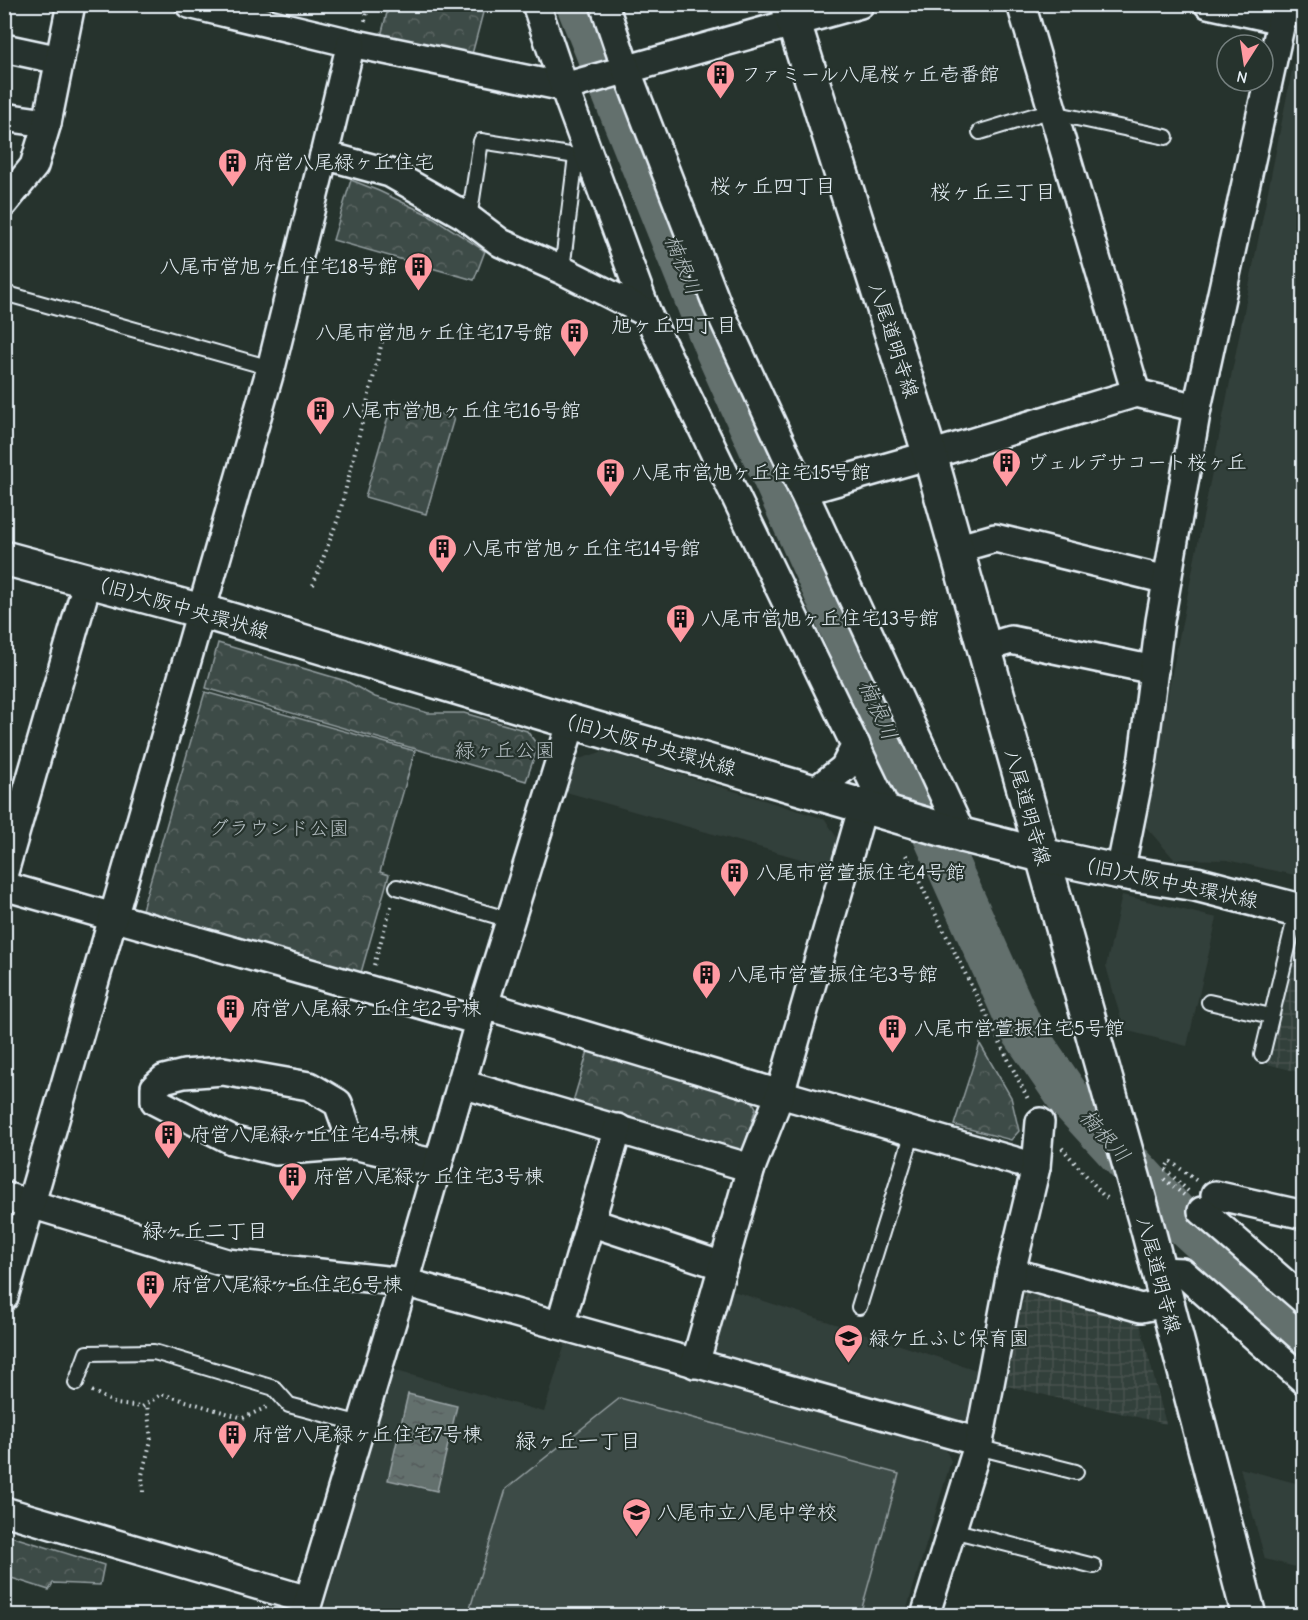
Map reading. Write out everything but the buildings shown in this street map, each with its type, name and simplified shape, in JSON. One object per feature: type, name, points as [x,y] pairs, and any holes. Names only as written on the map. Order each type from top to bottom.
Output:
[{"type":"main road","name":"八尾道明寺線","points":[[791,14],[930,455],[1148,1230],[1249,1616]]},
{"type":"main road","name":"(旧)大阪中央環状線","points":[[4,558],[201,611],[962,835],[1120,872],[1196,884],[1300,911]]},
{"type":"street","points":[[5,201],[34,166],[47,123],[71,4]]},
{"type":"street","points":[[189,4],[351,43],[564,87],[626,69],[791,14],[860,4]]},
{"type":"street","points":[[536,4],[564,87],[582,153],[647,313],[856,745],[876,809],[780,1094],[751,1168],[695,1364]]},
{"type":"street","points":[[604,4],[626,69],[718,307],[962,835]]},
{"type":"street","points":[[1021,4],[1136,393]]},
{"type":"street","points":[[1120,872],[1143,757],[1167,580],[1197,408],[1283,12],[1208,4]]},
{"type":"street","points":[[4,1297],[271,368],[351,43]]},
{"type":"street","points":[[4,48],[60,60]]},
{"type":"street","points":[[4,117],[47,123]]},
{"type":"street","points":[[324,155],[390,173],[469,219],[501,243],[562,270],[647,313]]},
{"type":"street","points":[[803,490],[930,455],[1136,393],[1197,408]]},
{"type":"street","points":[[956,549],[995,538],[1167,580]]},
{"type":"street","points":[[4,872],[88,580]]},
{"type":"street","points":[[984,648],[1011,640],[1154,670]]},
{"type":"street","points":[[4,1511],[306,1608],[482,1013],[572,722]]},
{"type":"street","points":[[814,791],[844,768],[856,745]]},
{"type":"street","points":[[4,886],[368,989],[482,1013],[1036,1167]]},
{"type":"street","points":[[353,1145],[338,1104],[309,1086],[223,1071],[184,1074],[164,1079],[155,1088],[155,1101],[231,1140],[275,1151],[353,1145],[438,1164]]},
{"type":"street","points":[[462,1084],[751,1168]]},
{"type":"street","points":[[925,1616],[978,1444],[1011,1272],[1036,1167],[1040,1122]]},
{"type":"street","points":[[560,1325],[618,1128]]},
{"type":"street","points":[[4,1196],[227,1263],[404,1282],[978,1444]]},
{"type":"street","points":[[1202,1202],[1304,1215]]},
{"type":"street","points":[[1202,1202],[1304,1300]]},
{"type":"street","points":[[590,1222],[723,1266]]},
{"type":"street","points":[[1159,1271],[1182,1272],[1304,1380]]},
{"type":"street","points":[[1011,1272],[1142,1308],[1166,1303]]},
{"type":"lane","points":[[980,132],[1053,112],[1167,137]]},
{"type":"lane","points":[[469,219],[482,141],[582,153],[562,270]]},
{"type":"lane","points":[[4,293],[271,368]]},
{"type":"lane","points":[[397,887],[510,920]]},
{"type":"lane","points":[[1262,1055],[1300,911]]},
{"type":"lane","points":[[1209,1002],[1272,1016]]},
{"type":"lane","points":[[859,1307],[913,1132]]},
{"type":"lane","points":[[76,1383],[87,1353],[154,1352],[274,1388],[289,1405],[361,1424]]},
{"type":"lane","points":[[978,1444],[1076,1472]]},
{"type":"lane","points":[[952,1530],[1094,1566]]},
{"type":"path","points":[[313,585],[339,516],[385,330]]},
{"type":"path","points":[[906,855],[1040,1122],[1103,1195],[1117,1205]]},
{"type":"path","points":[[368,989],[397,887]]},
{"type":"path","points":[[1170,1161],[1202,1202],[1193,1197],[1164,1169],[1170,1161]]},
{"type":"path","points":[[1157,1173],[1202,1202]]},
{"type":"path","points":[[76,1383],[116,1404],[142,1407],[162,1394],[243,1418],[284,1400]]},
{"type":"path","points":[[143,1492],[142,1475],[151,1440],[147,1404]]},
{"type":"shaded area","points":[[1303,15],[1304,877],[1227,860],[1174,859],[1146,827],[1169,688]]},
{"type":"shaded area","points":[[604,751],[825,819],[837,838],[829,867],[566,792],[576,760]]},
{"type":"shaded area","points":[[1122,895],[1217,918],[1187,1046],[1124,1030],[1106,966]]},
{"type":"shaded area","points":[[1303,937],[1303,1073],[1267,1064],[1298,942]]},
{"type":"shaded area","name":"緑ケ丘ふじ保育園","points":[[724,1288],[980,1371],[970,1419],[961,1427],[714,1356],[707,1342]]},
{"type":"shaded area","points":[[1026,1289],[1138,1316],[1166,1424],[1003,1385]]},
{"type":"shaded area","name":"八尾市立八尾中学校","points":[[565,1344],[945,1448],[951,1461],[905,1615],[322,1616],[393,1370],[544,1412]]},
{"type":"shaded area","points":[[1240,1468],[1303,1485],[1303,1569],[1265,1559]]},
{"type":"green space","points":[[389,5],[485,5],[471,58],[381,36]]},
{"type":"green space","points":[[351,180],[431,216],[485,251],[474,280],[333,240]]},
{"type":"green space","points":[[393,400],[454,418],[426,514],[365,497]]},
{"type":"green space","name":"緑ヶ丘公園","points":[[218,643],[346,681],[375,697],[428,713],[464,713],[527,731],[538,746],[526,781],[206,688]]},
{"type":"green space","name":"グラウンド公園","points":[[205,692],[415,751],[380,872],[389,875],[360,976],[141,913]]},
{"type":"green space","points":[[980,1044],[1011,1097],[1019,1131],[1011,1140],[954,1125]]},
{"type":"green space","points":[[588,1051],[751,1099],[756,1108],[742,1154],[572,1105]]},
{"type":"green space","points":[[620,1398],[899,1474],[860,1615],[468,1615],[506,1489]]},
{"type":"green space","points":[[4,1534],[104,1565],[100,1585],[53,1583],[49,1590],[5,1576]]},
{"type":"water","points":[[408,1394],[457,1406],[437,1491],[388,1480]]},
{"type":"waterway","name":"楠根川","points":[[578,4],[717,350],[1021,1028],[1069,1098],[1185,1224],[1304,1334]]},
{"type":"place","name":"ファミール八尾桜ヶ丘壱番館","points":[[720,100]]},
{"type":"place","name":"府営八尾緑ヶ丘住宅","points":[[233,188]]},
{"type":"place","name":"八尾市営旭ヶ丘住宅18号館","points":[[419,292]]},
{"type":"place","name":"八尾市営旭ヶ丘住宅17号館","points":[[574,358]]},
{"type":"place","name":"八尾市営旭ヶ丘住宅16号館","points":[[321,436]]},
{"type":"place","name":"ヴェルデサコート桜ヶ丘","points":[[1006,488]]},
{"type":"place","name":"八尾市営旭ヶ丘住宅15号館","points":[[611,498]]},
{"type":"place","name":"八尾市営旭ヶ丘住宅14号館","points":[[442,574]]},
{"type":"place","name":"八尾市営旭ヶ丘住宅13号館","points":[[680,644]]},
{"type":"place","name":"八尾市営萱振住宅4号館","points":[[735,898]]},
{"type":"place","name":"八尾市営萱振住宅3号館","points":[[707,1000]]},
{"type":"place","name":"府営八尾緑ヶ丘住宅2号棟","points":[[230,1034]]},
{"type":"place","name":"八尾市営萱振住宅5号館","points":[[893,1054]]},
{"type":"place","name":"府営八尾緑ヶ丘住宅4号棟","points":[[169,1160]]},
{"type":"place","name":"府営八尾緑ヶ丘住宅3号棟","points":[[293,1202]]},
{"type":"place","name":"府営八尾緑ヶ丘住宅6号棟","points":[[151,1310]]},
{"type":"place","name":"緑ケ丘ふじ保育園","points":[[848,1364]]},
{"type":"place","name":"府営八尾緑ヶ丘住宅7号棟","points":[[232,1460]]},
{"type":"place","name":"八尾市立八尾中学校","points":[[636,1538]]},
{"type":"district","name":"桜ヶ丘四丁目","points":[[773,186]]},
{"type":"district","name":"桜ヶ丘三丁目","points":[[993,192]]},
{"type":"district","name":"旭ヶ丘四丁目","points":[[674,325]]},
{"type":"district","name":"緑ヶ丘二丁目","points":[[205,1231]]},
{"type":"district","name":"緑ヶ丘一丁目","points":[[578,1441]]}]
